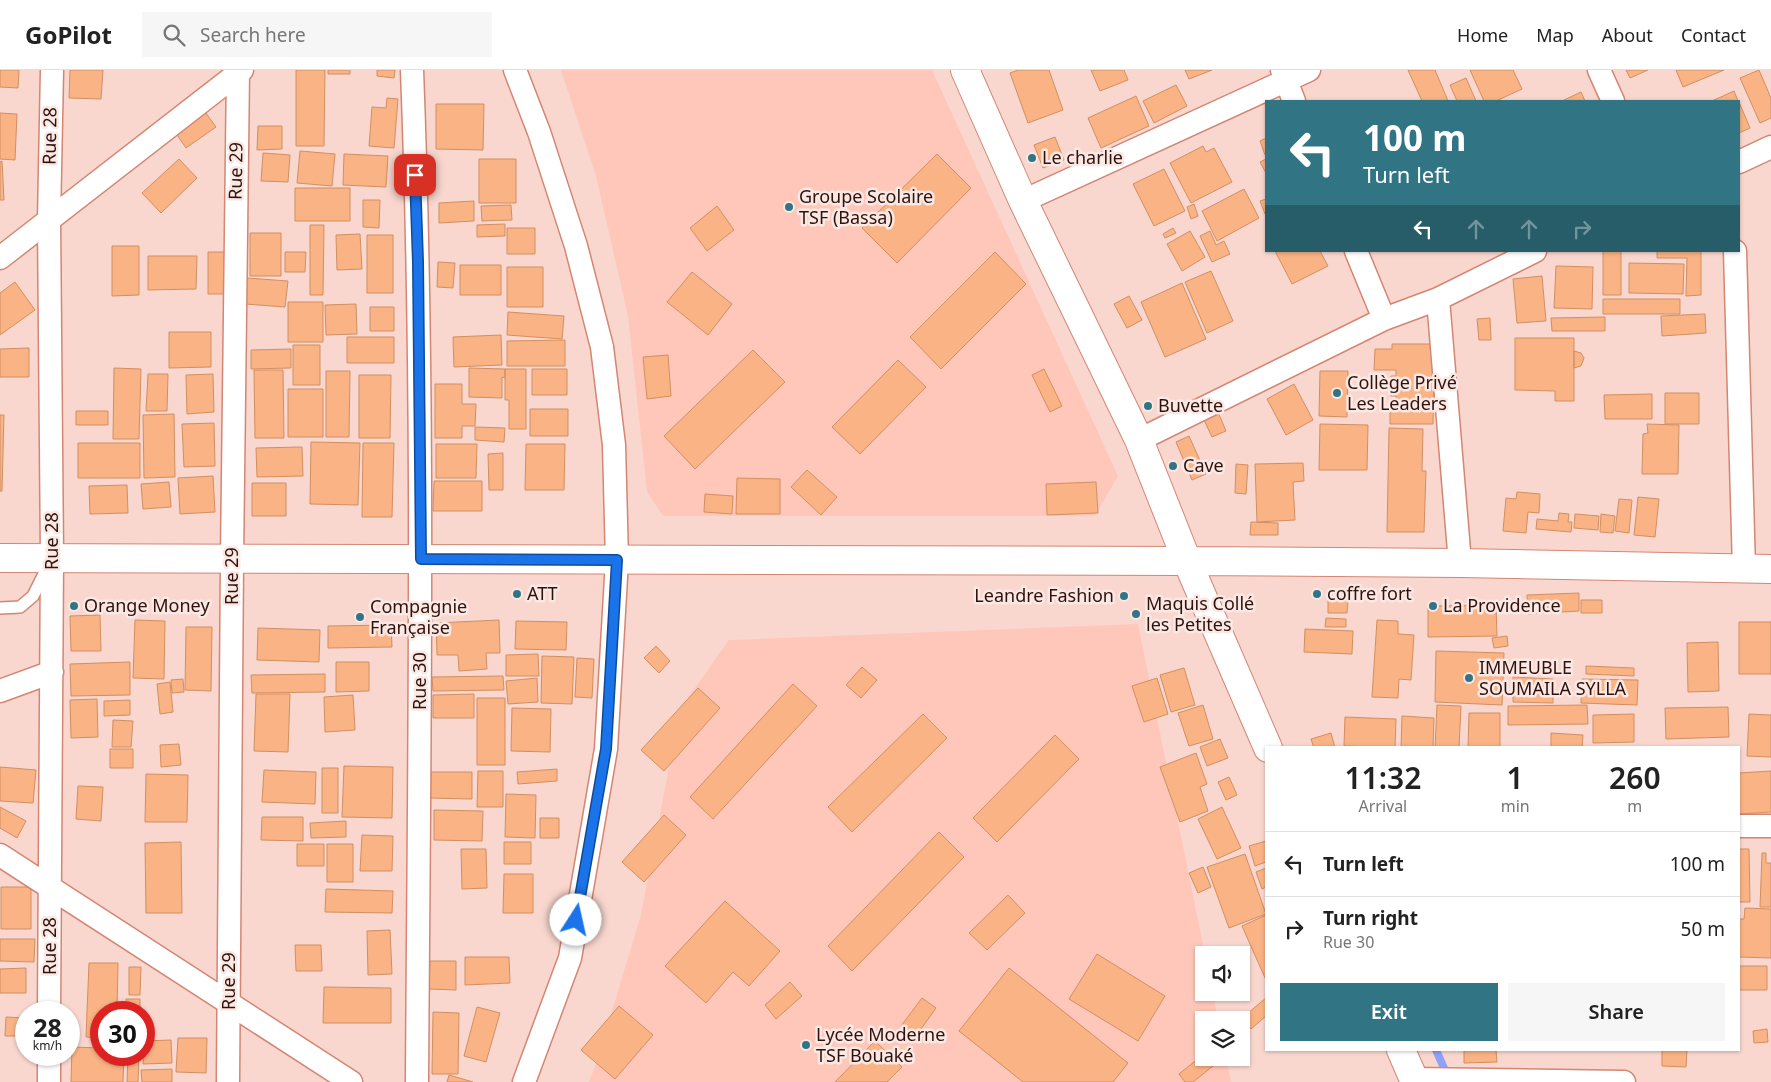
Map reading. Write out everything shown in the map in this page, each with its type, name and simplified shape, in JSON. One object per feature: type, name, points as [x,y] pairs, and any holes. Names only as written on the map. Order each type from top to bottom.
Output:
[{"type":"main road","points":[[965,70],[1023,201],[1139,440],[1188,561],[1267,746]]},
{"type":"main road","points":[[0,558],[1188,561],[1460,563],[1771,569]]},
{"type":"main road","points":[[1401,1051],[1414,1080]]},
{"type":"street","name":"Rue 28","points":[[49,1001],[52,558],[49,220],[52,70]]},
{"type":"street","name":"Rue 30","points":[[412,70],[418,262],[421,559],[417,1082]]},
{"type":"street","points":[[515,70],[576,246],[602,347],[614,445],[617,560],[606,749],[570,958],[524,1082]]},
{"type":"street","points":[[1023,201],[1284,75],[1309,70]]},
{"type":"street","points":[[1599,70],[1613,100]]},
{"type":"street","points":[[0,258],[239,71]]},
{"type":"street","name":"Rue 29","points":[[228,1082],[232,559],[239,71]]},
{"type":"street","points":[[1284,75],[1294,100]]},
{"type":"street","points":[[1740,162],[1771,147]]},
{"type":"street","points":[[1356,252],[1384,319]]},
{"type":"street","points":[[1139,440],[1384,319],[1438,299],[1533,252]]},
{"type":"street","points":[[1735,252],[1744,569]]},
{"type":"street","points":[[1438,299],[1460,563]]},
{"type":"street","points":[[0,691],[52,672]]},
{"type":"street","points":[[1740,826],[1771,826]]},
{"type":"street","points":[[0,855],[351,1082]]},
{"type":"street","points":[[49,1066],[49,1082]]},
{"type":"street","points":[[1414,1080],[1624,1082]]},
{"type":"lane","points":[[0,608],[20,607],[33,596],[52,558]]},
{"type":"shaded area","points":[[561,70],[932,70],[1118,476],[1095,516],[663,516],[647,492],[628,316],[596,176]]},
{"type":"shaded area","name":"Lycée Moderne TSF Bouaké","points":[[1138,624],[1203,946],[1195,946],[1195,1001],[1214,1001],[1216,1011],[1195,1011],[1195,1066],[1228,1066],[1231,1082],[589,1082],[641,915],[680,709],[729,640]]},
{"type":"building","points":[[0,70],[19,70],[18,88],[0,87]]},
{"type":"building","points":[[70,70],[103,70],[101,99],[69,98]]},
{"type":"building","points":[[296,70],[325,70],[324,146],[296,146]]},
{"type":"building","points":[[328,70],[350,70],[350,74],[328,74]]},
{"type":"building","points":[[377,70],[395,70],[394,78],[377,76]]},
{"type":"building","points":[[1018,70],[1049,70],[1063,110],[1028,123],[1010,73]]},
{"type":"building","points":[[1091,70],[1124,70],[1128,80],[1100,91]]},
{"type":"building","points":[[1185,70],[1212,70],[1189,79]]},
{"type":"building","points":[[1408,70],[1435,70],[1448,100],[1422,100]]},
{"type":"building","points":[[1470,70],[1513,70],[1522,89],[1498,100],[1484,100]]},
{"type":"building","points":[[1626,70],[1648,70],[1630,78]]},
{"type":"building","points":[[1676,70],[1724,70],[1683,87]]},
{"type":"building","points":[[1759,70],[1771,98],[1771,118],[1760,123],[1740,78]]},
{"type":"building","points":[[1466,78],[1476,100],[1457,100],[1450,85]]},
{"type":"building","points":[[1176,85],[1187,106],[1154,123],[1143,101]]},
{"type":"building","points":[[1734,91],[1738,100],[1714,100]]},
{"type":"building","points":[[1581,92],[1585,100],[1564,100]]},
{"type":"building","points":[[1136,96],[1149,126],[1101,148],[1088,118]]},
{"type":"building","points":[[387,98],[398,99],[394,148],[369,146],[372,107],[386,108]]},
{"type":"building","points":[[436,104],[484,104],[483,150],[436,149]]},
{"type":"building","points":[[1740,104],[1750,128],[1740,133]]},
{"type":"building","points":[[203,109],[216,127],[186,148],[173,129]]},
{"type":"building","points":[[0,113],[17,114],[15,160],[0,159]]},
{"type":"building","points":[[258,126],[282,126],[282,149],[257,150]]},
{"type":"building","points":[[1055,137],[1064,160],[1043,168],[1034,145]]},
{"type":"building","points":[[1265,138],[1265,155],[1260,141]]},
{"type":"building","points":[[1203,146],[1206,152],[1214,148],[1232,182],[1191,203],[1170,163]]},
{"type":"building","points":[[300,151],[335,154],[332,186],[297,183]]},
{"type":"building","points":[[263,153],[290,155],[288,182],[261,181]]},
{"type":"building","points":[[344,154],[388,156],[386,187],[343,185]]},
{"type":"building","points":[[937,154],[971,188],[897,263],[862,228]]},
{"type":"building","points":[[179,159],[197,178],[161,213],[142,193]]},
{"type":"building","points":[[479,159],[516,159],[516,203],[479,203]]},
{"type":"building","points":[[1265,160],[1265,171],[1260,162]]},
{"type":"building","points":[[2,161],[4,200],[0,200],[0,162]]},
{"type":"building","points":[[1164,169],[1185,211],[1154,226],[1133,184]]},
{"type":"building","points":[[295,188],[350,188],[350,221],[295,221]]},
{"type":"building","points":[[1244,189],[1259,218],[1217,241],[1202,211]]},
{"type":"building","points":[[1265,199],[1265,214],[1260,201]]},
{"type":"building","points":[[363,200],[380,200],[379,228],[363,227]]},
{"type":"building","points":[[474,201],[474,221],[439,223],[439,203]]},
{"type":"building","points":[[1194,204],[1198,216],[1191,219],[1187,207]]},
{"type":"building","points":[[511,205],[512,220],[482,221],[481,206]]},
{"type":"building","points":[[717,206],[734,230],[707,251],[690,228]]},
{"type":"building","points":[[505,224],[505,236],[477,237],[477,225]]},
{"type":"building","points":[[310,225],[324,225],[323,295],[310,295]]},
{"type":"building","points":[[507,228],[535,228],[535,254],[507,254]]},
{"type":"building","points":[[1173,228],[1176,233],[1165,238],[1163,234]]},
{"type":"building","points":[[1190,231],[1205,257],[1182,271],[1167,244]]},
{"type":"building","points":[[1210,231],[1216,245],[1224,241],[1230,254],[1212,262],[1200,236]]},
{"type":"building","points":[[250,233],[281,233],[281,276],[250,276]]},
{"type":"building","points":[[360,234],[362,269],[337,270],[336,235]]},
{"type":"building","points":[[367,235],[393,235],[393,293],[367,293]]},
{"type":"building","points":[[112,246],[139,246],[139,295],[112,296]]},
{"type":"building","points":[[208,252],[229,252],[228,294],[208,294]]},
{"type":"building","points":[[285,252],[306,252],[305,272],[285,272]]},
{"type":"building","points":[[995,252],[1026,284],[941,369],[910,337]]},
{"type":"building","points":[[1276,252],[1321,252],[1328,266],[1292,284]]},
{"type":"building","points":[[1603,252],[1621,252],[1621,295],[1603,295]]},
{"type":"building","points":[[1657,252],[1701,252],[1701,295],[1686,296],[1687,258],[1657,258]]},
{"type":"building","points":[[148,256],[197,256],[196,289],[148,290]]},
{"type":"building","points":[[438,262],[455,263],[453,288],[437,287]]},
{"type":"building","points":[[1629,263],[1684,264],[1683,294],[1629,293]]},
{"type":"building","points":[[460,265],[501,265],[501,295],[460,295]]},
{"type":"building","points":[[1556,266],[1593,267],[1592,309],[1554,308]]},
{"type":"building","points":[[507,267],[543,267],[543,307],[507,307]]},
{"type":"building","points":[[1211,271],[1233,321],[1207,333],[1185,282]]},
{"type":"building","points":[[692,272],[732,304],[708,335],[667,302]]},
{"type":"building","points":[[1542,276],[1546,321],[1517,323],[1513,279]]},
{"type":"building","points":[[247,278],[288,281],[285,307],[245,304]]},
{"type":"building","points":[[15,282],[35,310],[0,335],[0,293]]},
{"type":"building","points":[[1182,283],[1206,339],[1165,357],[1141,302]]},
{"type":"building","points":[[1129,296],[1142,320],[1127,328],[1114,304]]},
{"type":"building","points":[[1603,299],[1680,299],[1680,314],[1603,314]]},
{"type":"building","points":[[288,302],[323,302],[323,342],[288,342]]},
{"type":"building","points":[[356,304],[357,334],[326,335],[325,305]]},
{"type":"building","points":[[370,307],[394,307],[394,331],[370,331]]},
{"type":"building","points":[[508,312],[564,316],[562,339],[507,335]]},
{"type":"building","points":[[1705,314],[1706,333],[1662,336],[1661,316]]},
{"type":"building","points":[[1605,317],[1605,331],[1552,331],[1551,318]]},
{"type":"building","points":[[1490,318],[1491,340],[1479,340],[1477,319]]},
{"type":"building","points":[[169,332],[211,332],[211,367],[169,368]]},
{"type":"building","points":[[501,335],[502,365],[454,367],[453,337]]},
{"type":"building","points":[[347,337],[394,337],[394,363],[347,363]]},
{"type":"building","points":[[1515,338],[1574,338],[1574,401],[1555,401],[1555,391],[1515,390]]},
{"type":"building","points":[[565,340],[565,366],[507,366],[507,341]]},
{"type":"building","points":[[1392,344],[1435,344],[1433,424],[1390,424],[1390,411],[1396,412],[1396,396],[1391,396],[1391,376],[1396,376],[1396,370],[1374,370],[1375,349],[1392,349]]},
{"type":"building","points":[[293,345],[320,345],[320,385],[293,385]]},
{"type":"building","points":[[29,348],[29,377],[0,377],[0,349]]},
{"type":"building","points":[[291,349],[291,368],[251,369],[251,350]]},
{"type":"building","points":[[753,350],[785,382],[695,469],[664,436]]},
{"type":"building","points":[[1574,351],[1581,353],[1584,358],[1581,366],[1574,368]]},
{"type":"building","points":[[668,355],[671,396],[647,399],[643,357]]},
{"type":"building","points":[[898,360],[926,387],[860,454],[832,427]]},
{"type":"building","points":[[114,368],[141,369],[139,439],[113,439]]},
{"type":"building","points":[[469,368],[505,369],[505,378],[502,377],[502,398],[469,397]]},
{"type":"building","points":[[505,369],[526,369],[526,429],[509,429],[509,400],[505,400]]},
{"type":"building","points":[[532,369],[567,369],[567,395],[532,395]]},
{"type":"building","points":[[1044,369],[1062,406],[1050,412],[1032,375]]},
{"type":"building","points":[[254,370],[283,370],[284,438],[255,438]]},
{"type":"building","points":[[326,371],[350,371],[349,437],[326,437]]},
{"type":"building","points":[[1320,371],[1348,371],[1347,417],[1319,416]]},
{"type":"building","points":[[148,374],[168,374],[167,411],[146,411]]},
{"type":"building","points":[[213,374],[214,412],[187,414],[186,375]]},
{"type":"building","points":[[359,375],[391,375],[390,438],[359,438]]},
{"type":"building","points":[[435,384],[462,384],[462,404],[476,404],[475,426],[462,426],[462,438],[435,438]]},
{"type":"building","points":[[1294,384],[1313,420],[1286,435],[1267,399]]},
{"type":"building","points":[[288,389],[323,389],[323,437],[288,437]]},
{"type":"building","points":[[1665,393],[1699,393],[1699,424],[1665,424]]},
{"type":"building","points":[[1652,394],[1652,419],[1605,419],[1604,395]]},
{"type":"building","points":[[530,409],[568,409],[568,436],[530,436]]},
{"type":"building","points":[[76,411],[108,411],[108,425],[76,425]]},
{"type":"building","points":[[1218,412],[1226,431],[1212,437],[1203,418]]},
{"type":"building","points":[[174,414],[175,477],[144,478],[143,415]]},
{"type":"building","points":[[0,415],[4,415],[2,491],[0,491]]},
{"type":"building","points":[[214,423],[215,466],[184,467],[182,424]]},
{"type":"building","points":[[1320,424],[1368,425],[1367,470],[1319,470]]},
{"type":"building","points":[[1647,424],[1679,425],[1678,474],[1642,474],[1643,434],[1648,433]]},
{"type":"building","points":[[475,427],[505,428],[504,442],[475,440]]},
{"type":"building","points":[[1389,428],[1423,429],[1422,471],[1426,471],[1424,532],[1387,532]]},
{"type":"building","points":[[1189,436],[1206,474],[1192,480],[1176,442]]},
{"type":"building","points":[[311,442],[360,443],[358,505],[310,504]]},
{"type":"building","points":[[78,443],[140,443],[140,478],[78,478]]},
{"type":"building","points":[[363,443],[394,443],[392,517],[362,517]]},
{"type":"building","points":[[436,444],[477,444],[476,478],[436,478]]},
{"type":"building","points":[[526,444],[565,444],[564,490],[525,490]]},
{"type":"building","points":[[302,447],[303,476],[257,477],[256,448]]},
{"type":"building","points":[[503,453],[503,490],[489,490],[488,454]]},
{"type":"building","points":[[1303,463],[1304,481],[1293,482],[1295,520],[1257,522],[1255,464]]},
{"type":"building","points":[[1236,464],[1248,465],[1246,494],[1235,493]]},
{"type":"building","points":[[807,470],[837,497],[821,515],[791,487]]},
{"type":"building","points":[[213,476],[215,512],[180,514],[178,478]]},
{"type":"building","points":[[737,478],[780,479],[780,514],[736,514]]},
{"type":"building","points":[[434,481],[482,481],[482,511],[433,511]]},
{"type":"building","points":[[169,482],[171,507],[143,509],[141,484]]},
{"type":"building","points":[[1096,482],[1098,513],[1047,515],[1046,484]]},
{"type":"building","points":[[252,483],[286,483],[286,516],[252,516]]},
{"type":"building","points":[[127,485],[128,513],[90,514],[89,486]]},
{"type":"building","points":[[1517,492],[1540,494],[1539,513],[1528,512],[1526,533],[1503,531],[1506,498],[1516,499]]},
{"type":"building","points":[[705,494],[733,496],[732,514],[704,512]]},
{"type":"building","points":[[1638,497],[1659,499],[1655,537],[1634,535]]},
{"type":"building","points":[[1619,499],[1632,500],[1629,533],[1615,531]]},
{"type":"building","points":[[1559,513],[1569,514],[1568,522],[1572,522],[1571,532],[1536,529],[1537,519],[1558,521]]},
{"type":"building","points":[[1575,514],[1599,516],[1598,530],[1574,528]]},
{"type":"building","points":[[1601,514],[1615,516],[1613,533],[1600,532]]},
{"type":"building","points":[[1251,522],[1278,523],[1278,535],[1250,535]]},
{"type":"building","points":[[1579,593],[1579,611],[1528,614],[1527,595]]},
{"type":"building","points":[[1328,599],[1348,600],[1347,613],[1328,613]]},
{"type":"building","points":[[1581,600],[1602,600],[1602,613],[1581,613]]},
{"type":"building","points":[[1496,605],[1497,636],[1428,637],[1428,606]]},
{"type":"building","points":[[100,615],[101,651],[71,651],[70,616]]},
{"type":"building","points":[[1326,618],[1346,619],[1346,627],[1325,627]]},
{"type":"building","points":[[135,620],[165,621],[164,679],[133,678]]},
{"type":"building","points":[[499,620],[500,653],[486,653],[487,669],[459,671],[458,655],[437,655],[436,623]]},
{"type":"building","points":[[1377,620],[1398,621],[1398,634],[1414,635],[1411,680],[1399,679],[1398,698],[1372,697]]},
{"type":"building","points":[[516,621],[567,622],[566,650],[515,649]]},
{"type":"building","points":[[1739,622],[1771,622],[1771,674],[1739,674]]},
{"type":"building","points":[[391,625],[392,647],[328,648],[328,626]]},
{"type":"building","points":[[186,627],[212,627],[211,691],[185,690]]},
{"type":"building","points":[[258,628],[320,630],[319,662],[257,660]]},
{"type":"building","points":[[1305,629],[1353,631],[1352,654],[1304,652]]},
{"type":"building","points":[[1507,636],[1508,646],[1494,648],[1492,638]]},
{"type":"building","points":[[1718,642],[1719,691],[1688,692],[1687,643]]},
{"type":"building","points":[[656,646],[670,661],[659,673],[644,658]]},
{"type":"building","name":"IMMEUBLE SOUMAILA SYLLA","points":[[1436,651],[1504,653],[1502,705],[1435,702]]},
{"type":"building","points":[[538,654],[539,676],[506,676],[506,655]]},
{"type":"building","points":[[542,656],[574,657],[572,704],[541,703]]},
{"type":"building","points":[[577,658],[594,659],[592,698],[575,697]]},
{"type":"building","points":[[130,662],[130,695],[71,696],[70,664]]},
{"type":"building","points":[[336,662],[369,662],[369,691],[336,692]]},
{"type":"building","points":[[1586,666],[1634,668],[1634,676],[1586,674]]},
{"type":"building","points":[[862,667],[877,680],[861,698],[846,685]]},
{"type":"building","points":[[1184,668],[1195,705],[1171,712],[1160,675]]},
{"type":"building","points":[[325,674],[325,692],[252,693],[251,675]]},
{"type":"building","points":[[503,676],[504,690],[433,691],[432,677]]},
{"type":"building","points":[[1513,677],[1553,679],[1553,703],[1513,702]]},
{"type":"building","points":[[537,678],[538,702],[508,704],[506,681]]},
{"type":"building","points":[[1157,678],[1168,714],[1144,722],[1132,686]]},
{"type":"building","points":[[183,679],[184,692],[172,693],[171,680]]},
{"type":"building","points":[[1582,679],[1638,680],[1637,705],[1581,703]]},
{"type":"building","points":[[170,682],[173,712],[160,714],[157,684]]},
{"type":"building","points":[[793,684],[817,706],[713,819],[690,797]]},
{"type":"building","points":[[698,688],[720,708],[664,771],[641,750]]},
{"type":"building","points":[[256,694],[290,694],[288,752],[254,751]]},
{"type":"building","points":[[474,694],[474,718],[433,718],[433,695]]},
{"type":"building","points":[[353,695],[355,730],[325,732],[324,697]]},
{"type":"building","points":[[477,698],[505,698],[505,765],[477,765]]},
{"type":"building","points":[[97,699],[98,737],[71,738],[70,700]]},
{"type":"building","points":[[130,700],[130,715],[104,716],[104,701]]},
{"type":"building","points":[[1203,705],[1213,739],[1189,746],[1178,713]]},
{"type":"building","points":[[1437,705],[1461,706],[1459,746],[1435,746]]},
{"type":"building","points":[[1587,705],[1588,724],[1508,725],[1508,706]]},
{"type":"building","points":[[1728,707],[1729,737],[1666,739],[1665,708]]},
{"type":"building","points":[[512,708],[551,709],[550,752],[511,751]]},
{"type":"building","points":[[1469,713],[1500,713],[1500,746],[1468,746]]},
{"type":"building","points":[[923,714],[947,738],[852,832],[828,807]]},
{"type":"building","points":[[1634,714],[1634,742],[1593,743],[1593,715]]},
{"type":"building","points":[[1749,714],[1771,715],[1771,757],[1747,756]]},
{"type":"building","points":[[1402,716],[1434,718],[1433,746],[1401,746]]},
{"type":"building","points":[[1345,717],[1396,719],[1395,746],[1344,746]]},
{"type":"building","points":[[113,720],[133,721],[131,747],[112,747]]},
{"type":"building","points":[[1331,733],[1334,746],[1313,746],[1311,739]]},
{"type":"building","points":[[1551,733],[1583,735],[1582,746],[1551,746]]},
{"type":"building","points":[[1055,735],[1079,759],[997,842],[973,818]]},
{"type":"building","points":[[1220,739],[1228,758],[1207,766],[1200,747]]},
{"type":"building","points":[[179,744],[181,765],[161,767],[160,745]]},
{"type":"building","points":[[110,749],[133,749],[133,768],[110,768]]},
{"type":"building","points":[[1196,753],[1207,784],[1200,787],[1208,811],[1180,822],[1160,767]]},
{"type":"building","points":[[344,766],[393,767],[392,818],[342,817]]},
{"type":"building","points":[[0,767],[36,770],[33,803],[0,801]]},
{"type":"building","points":[[322,768],[338,768],[338,813],[322,813]]},
{"type":"building","points":[[557,769],[557,781],[518,784],[517,772]]},
{"type":"building","points":[[264,770],[316,772],[315,804],[262,802]]},
{"type":"building","points":[[478,771],[503,771],[503,807],[477,807]]},
{"type":"building","points":[[1771,771],[1771,812],[1740,814],[1740,773]]},
{"type":"building","points":[[431,772],[472,772],[472,799],[430,798]]},
{"type":"building","points":[[146,774],[188,775],[187,822],[145,822]]},
{"type":"building","points":[[1229,777],[1237,795],[1226,800],[1218,782]]},
{"type":"building","points":[[78,786],[103,787],[101,821],[76,819]]},
{"type":"building","points":[[506,794],[536,795],[535,838],[505,837]]},
{"type":"building","points":[[0,807],[26,821],[17,838],[0,828]]},
{"type":"building","points":[[1222,807],[1241,848],[1217,859],[1198,819]]},
{"type":"building","points":[[434,810],[483,811],[482,841],[434,840]]},
{"type":"building","points":[[664,815],[686,835],[644,882],[622,862]]},
{"type":"building","points":[[262,817],[303,817],[303,841],[261,840]]},
{"type":"building","points":[[540,818],[559,818],[559,838],[540,838]]},
{"type":"building","points":[[346,821],[346,837],[311,838],[310,823]]},
{"type":"building","points":[[939,832],[964,857],[852,971],[828,946]]},
{"type":"building","points":[[362,835],[393,836],[392,871],[360,871]]},
{"type":"building","points":[[1265,841],[1265,862],[1255,866],[1249,846]]},
{"type":"building","points":[[181,842],[182,913],[146,913],[145,843]]},
{"type":"building","points":[[504,842],[531,842],[531,864],[504,864]]},
{"type":"building","points":[[297,844],[324,844],[324,866],[297,866]]},
{"type":"building","points":[[327,844],[353,844],[353,882],[327,882]]},
{"type":"building","points":[[461,849],[486,849],[487,888],[462,889]]},
{"type":"building","points":[[1740,849],[1749,849],[1750,902],[1740,902]]},
{"type":"building","points":[[1762,853],[1766,853],[1766,863],[1771,863],[1771,907],[1760,907]]},
{"type":"building","points":[[1245,854],[1265,914],[1229,928],[1207,867]]},
{"type":"building","points":[[1203,867],[1211,887],[1198,893],[1189,873]]},
{"type":"building","points":[[1265,868],[1265,888],[1262,889],[1256,872]]},
{"type":"building","points":[[504,874],[533,874],[533,913],[503,913]]},
{"type":"building","points":[[1,887],[31,887],[31,929],[1,929]]},
{"type":"building","points":[[326,889],[393,891],[392,913],[325,912]]},
{"type":"building","points":[[1008,895],[1025,913],[987,950],[969,933]]},
{"type":"building","points":[[725,901],[780,951],[749,986],[733,972],[706,1003],[665,966]]},
{"type":"building","points":[[1745,908],[1771,909],[1771,958],[1740,957],[1740,919],[1744,919]]},
{"type":"building","points":[[1265,915],[1265,978],[1242,926]]},
{"type":"building","points":[[390,930],[392,974],[368,975],[367,931]]},
{"type":"building","points":[[0,939],[35,939],[34,962],[0,961]]},
{"type":"building","points":[[295,945],[321,945],[322,971],[296,971]]},
{"type":"building","points":[[1097,954],[1165,996],[1138,1041],[1069,999]]},
{"type":"building","points":[[465,957],[509,957],[510,983],[465,985]]},
{"type":"building","points":[[430,961],[456,961],[456,990],[429,989]]},
{"type":"building","points":[[89,963],[118,963],[117,1001],[90,1001],[90,1037],[86,1037]]},
{"type":"building","points":[[1740,966],[1767,966],[1767,990],[1740,990]]},
{"type":"building","points":[[129,967],[141,967],[140,995],[129,995]]},
{"type":"building","points":[[26,968],[26,993],[0,993],[0,969]]},
{"type":"building","points":[[1009,968],[1128,1063],[1113,1082],[1023,1082],[959,1031]]},
{"type":"building","points":[[790,982],[802,996],[776,1019],[765,1005]]},
{"type":"building","points":[[324,987],[391,988],[391,1023],[323,1023]]},
{"type":"building","points":[[922,998],[936,1008],[916,1036],[901,1026]]},
{"type":"building","points":[[126,999],[140,999],[140,1001],[126,1001]]},
{"type":"building","points":[[1265,999],[1265,1017],[1251,1029],[1250,1011]]},
{"type":"building","points":[[619,1006],[653,1035],[615,1079],[581,1050]]},
{"type":"building","points":[[477,1007],[500,1013],[486,1062],[464,1056]]},
{"type":"building","points":[[433,1012],[459,1013],[458,1074],[432,1074]]},
{"type":"building","points":[[6,1017],[15,1017],[15,1036],[5,1036]]},
{"type":"building","points":[[1767,1029],[1768,1042],[1754,1043],[1753,1031]]},
{"type":"building","points":[[178,1038],[207,1038],[206,1073],[176,1072]]},
{"type":"building","points":[[171,1040],[172,1063],[155,1064],[155,1041]]},
{"type":"building","points":[[875,1041],[902,1067],[887,1082],[835,1082]]},
{"type":"building","points":[[80,1047],[90,1048],[90,1066],[124,1066],[123,1082],[71,1082],[71,1066],[80,1066]]},
{"type":"building","points":[[1464,1051],[1496,1051],[1497,1062],[1464,1063]]},
{"type":"building","points":[[1662,1051],[1687,1051],[1686,1067],[1662,1066]]},
{"type":"building","points":[[1195,1061],[1195,1066],[1213,1066],[1193,1082],[1185,1082],[1179,1074]]},
{"type":"building","points":[[128,1066],[139,1066],[138,1082],[127,1082]]},
{"type":"building","points":[[172,1069],[172,1082],[142,1082],[141,1070]]},
{"type":"building","points":[[449,1075],[473,1082],[447,1082]]},
{"type":"waterway","points":[[1436,1051],[1444,1068]]},
{"type":"place","name":"Le charlie","points":[[1032,158]]},
{"type":"place","name":"Groupe Scolaire TSF (Bassa)","points":[[789,207]]},
{"type":"place","name":"Collège Privé Les Leaders","points":[[1337,393]]},
{"type":"place","name":"Buvette","points":[[1148,406]]},
{"type":"place","name":"Cave","points":[[1173,466]]},
{"type":"place","name":"ATT","points":[[517,594]]},
{"type":"place","name":"coffre fort","points":[[1317,594]]},
{"type":"place","name":"Leandre Fashion","points":[[1124,596]]},
{"type":"place","name":"Orange Money","points":[[74,606]]},
{"type":"place","name":"La Providence","points":[[1433,606]]},
{"type":"place","name":"Maquis Collé les Petites","points":[[1136,614]]},
{"type":"place","name":"Compagnie Française","points":[[360,617]]},
{"type":"place","name":"IMMEUBLE SOUMAILA SYLLA","points":[[1469,678]]},
{"type":"place","name":"Lycée Moderne TSF Bouaké","points":[[806,1045]]},
{"type":"route","points":[[415,175],[418,262],[421,559],[617,560],[606,749],[576,920]]}]
